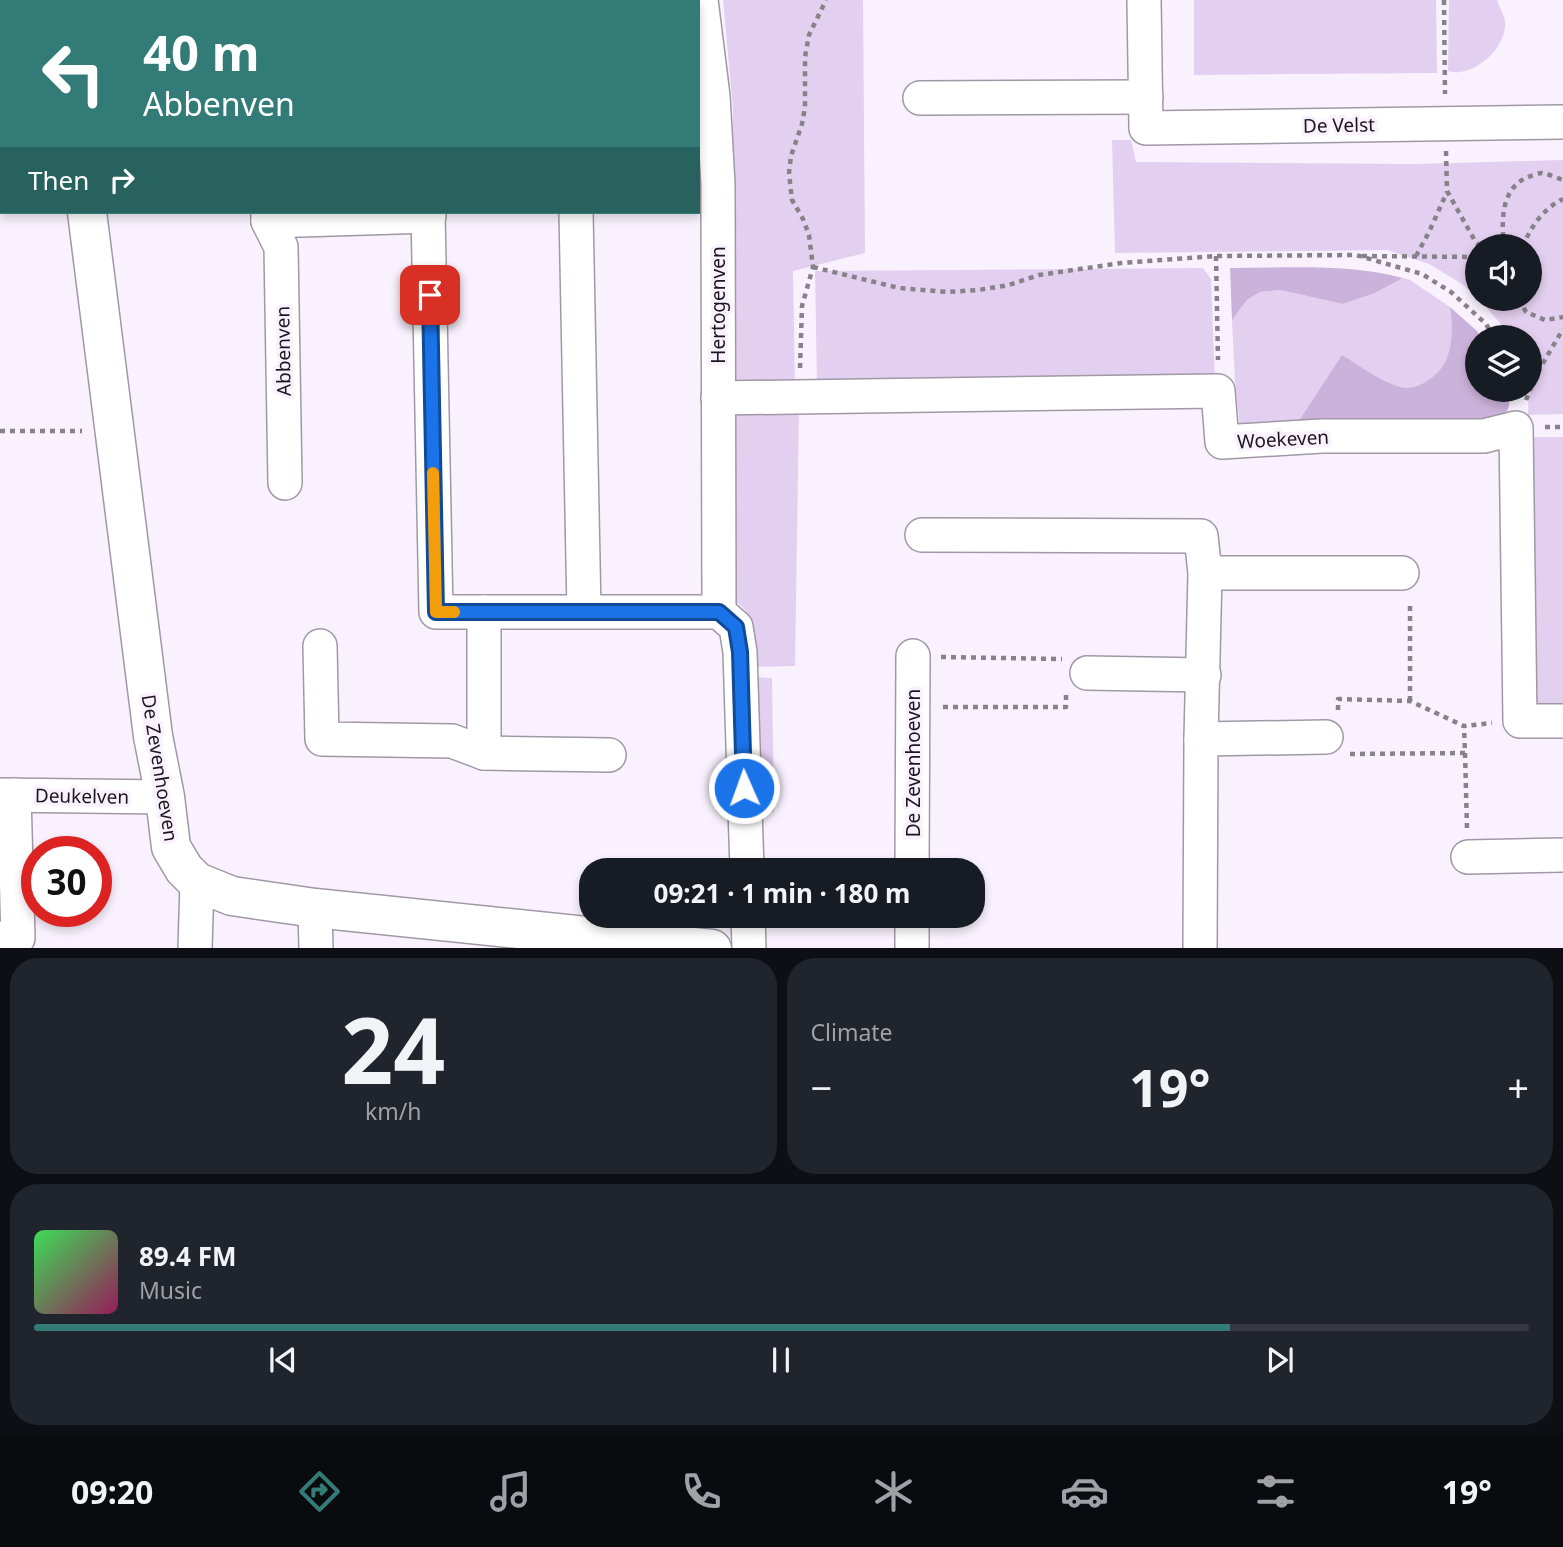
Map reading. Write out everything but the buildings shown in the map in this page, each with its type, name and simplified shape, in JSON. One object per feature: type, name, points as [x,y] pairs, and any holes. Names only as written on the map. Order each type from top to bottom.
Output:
[{"type":"street","name":"Hertogenven","points":[[701,0],[713,96],[718,184],[719,612]]},
{"type":"street","name":"De Velst","points":[[1144,0],[1146,128],[1563,122]]},
{"type":"street","points":[[920,99],[1146,97]]},
{"type":"street","name":"De Zevenhoeven","points":[[87,214],[153,736],[171,847],[184,869],[197,882]]},
{"type":"street","name":"Abbenven","points":[[285,483],[281,247],[268,217],[428,214],[436,612],[719,612]]},
{"type":"street","points":[[576,214],[584,611]]},
{"type":"street","points":[[718,398],[1218,391]]},
{"type":"street","name":"Woekeven","points":[[1218,391],[1222,442],[1322,436],[1484,436],[1516,428]]},
{"type":"street","points":[[1516,428],[1520,721],[1563,720]]},
{"type":"street","points":[[922,535],[1201,536],[1205,573],[1200,948]]},
{"type":"street","points":[[1205,573],[1402,573]]},
{"type":"street","points":[[484,612],[484,753]]},
{"type":"street","points":[[719,612],[736,627],[740,652],[747,858]]},
{"type":"street","points":[[320,646],[322,739],[452,741],[484,753],[609,755]]},
{"type":"street","name":"De Zevenhoeven","points":[[912,656],[912,858]]},
{"type":"street","points":[[1073,672],[1204,676]]},
{"type":"street","points":[[1201,739],[1335,734]]},
{"type":"street","points":[[0,938],[19,938],[7,795]]},
{"type":"street","name":"Deukelven","points":[[7,795],[165,797]]},
{"type":"street","points":[[1468,857],[1563,855]]},
{"type":"street","points":[[195,948],[197,882],[232,896],[315,908],[640,945],[712,948]]},
{"type":"street","points":[[315,908],[316,948]]},
{"type":"street","points":[[748,928],[749,948]]},
{"type":"street","points":[[912,928],[912,948]]},
{"type":"path","points":[[799,396],[802,306],[813,267],[809,234],[792,200],[789,173],[805,107],[805,57],[809,35],[826,0]]},
{"type":"path","points":[[1416,256],[1447,191],[1444,0]]},
{"type":"path","points":[[1502,234],[1503,207],[1510,191],[1522,178],[1541,173],[1563,180]]},
{"type":"path","points":[[1447,191],[1471,234]]},
{"type":"path","points":[[1528,234],[1552,205],[1563,199]]},
{"type":"path","points":[[813,267],[899,288],[947,292],[1009,285],[1039,275],[1121,263],[1216,256],[1465,256]]},
{"type":"path","points":[[1216,256],[1218,391]]},
{"type":"path","points":[[1356,256],[1422,274],[1451,292],[1487,325]]},
{"type":"path","points":[[1525,311],[1545,320],[1563,317]]},
{"type":"path","points":[[1516,428],[1536,375],[1563,330]]},
{"type":"path","points":[[0,431],[115,432]]},
{"type":"path","points":[[1402,573],[1410,582],[1410,702]]},
{"type":"path","points":[[912,656],[1073,672],[1066,706],[913,707]]},
{"type":"path","points":[[1465,753],[1335,734],[1338,699],[1410,702],[1464,726],[1520,721]]},
{"type":"path","points":[[1464,726],[1468,857]]},
{"type":"shaded area","points":[[723,0],[863,0],[865,253],[793,271],[795,387],[726,388],[733,108]]},
{"type":"shaded area","points":[[1194,0],[1436,0],[1437,73],[1194,75]]},
{"type":"shaded area","points":[[1449,0],[1497,0],[1505,21],[1502,39],[1492,54],[1477,66],[1458,72],[1448,71]]},
{"type":"shaded area","points":[[1112,140],[1131,140],[1136,162],[1416,164],[1563,160],[1563,414],[1528,415],[1528,402],[1542,402],[1542,325],[1501,325],[1490,311],[1542,311],[1542,234],[1465,234],[1465,287],[1429,264],[1387,250],[1115,253]]},
{"type":"shaded area","points":[[1203,268],[1211,279],[1215,384],[817,384],[815,271]]},
{"type":"shaded area","points":[[1230,268],[1339,268],[1403,278],[1375,293],[1343,304],[1280,290],[1260,292],[1247,300],[1232,320]]},
{"type":"shaded area","points":[[1403,278],[1450,307],[1452,338],[1447,358],[1437,374],[1416,387],[1409,388],[1397,387],[1382,379],[1295,427],[1240,428],[1232,320],[1247,300],[1260,292],[1280,290],[1343,304],[1375,293]]},
{"type":"shaded area","points":[[1450,307],[1470,325],[1465,325],[1465,402],[1509,402],[1508,410],[1493,424],[1295,427],[1342,355],[1378,377],[1403,388],[1410,388],[1427,381],[1442,367],[1450,349]]},
{"type":"shaded area","points":[[725,406],[799,407],[795,666],[754,667],[755,639],[752,622],[735,601]]},
{"type":"shaded area","points":[[1533,437],[1563,437],[1563,708],[1544,708],[1535,703],[1529,440]]},
{"type":"shaded area","points":[[755,677],[772,678],[774,812],[755,811]]},
{"type":"slow traffic","points":[[433,473],[436,612],[454,612]]},
{"type":"route","points":[[430,295],[436,612],[719,612],[736,627],[740,652],[744,788]]}]
